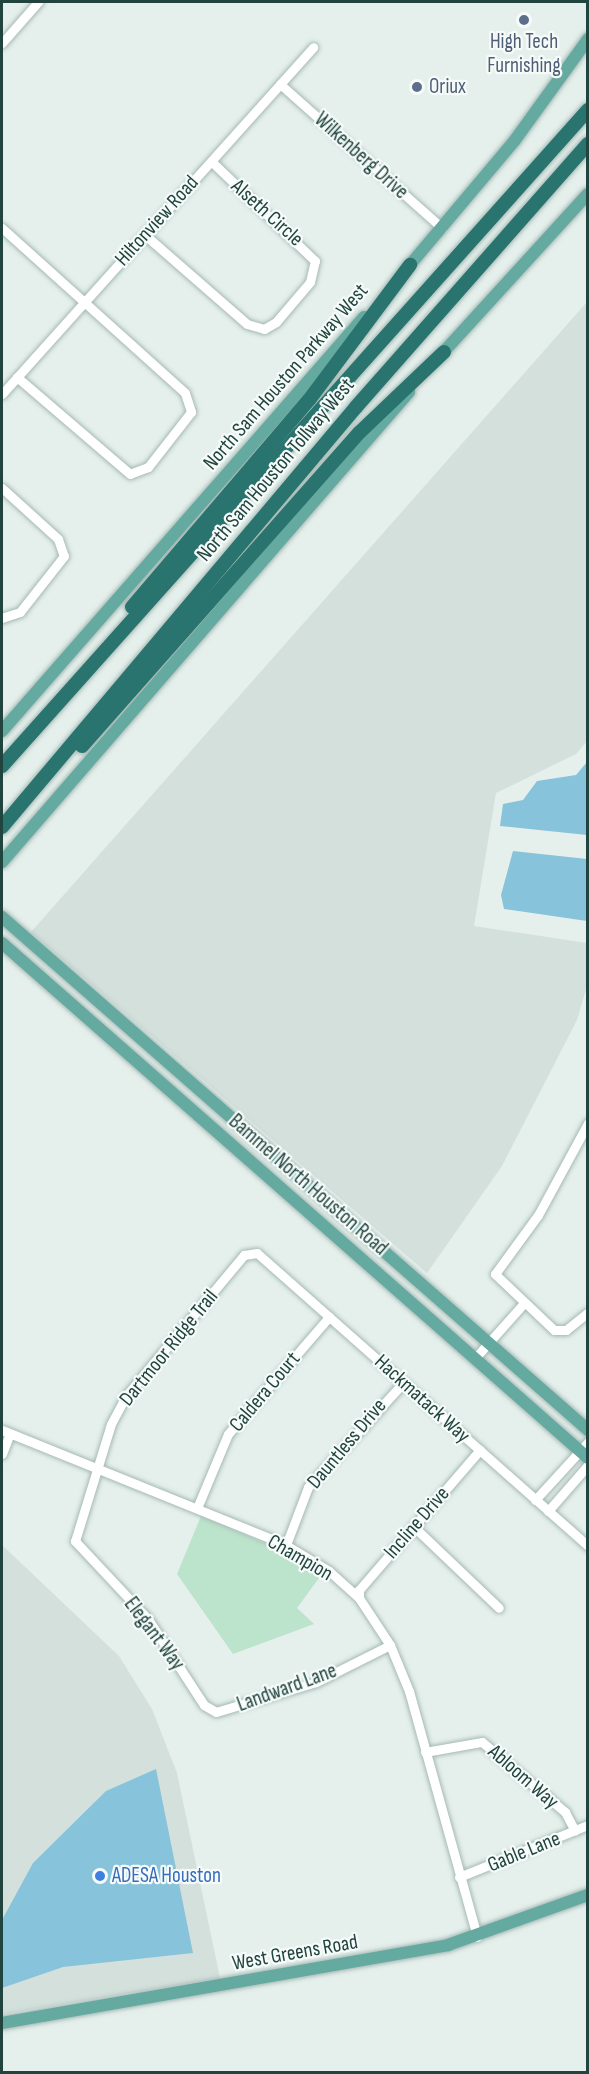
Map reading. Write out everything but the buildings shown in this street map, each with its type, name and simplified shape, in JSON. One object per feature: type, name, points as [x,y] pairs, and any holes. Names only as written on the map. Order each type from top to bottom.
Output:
[{"type":"highway","name":"North Sam Houston Tollway West","points":[[2,766],[588,110]]},
{"type":"highway","name":"North Sam Houston Tollway West","points":[[5,824],[356,408],[588,144]]},
{"type":"highway","points":[[44,719],[309,400],[410,265]]},
{"type":"highway","points":[[5,824],[114,714],[360,432],[444,352]]},
{"type":"main road","name":"North Sam Houston Parkway West","points":[[2,731],[442,228],[515,140],[588,39]]},
{"type":"main road","points":[[2,863],[444,352],[588,194]]},
{"type":"main road","points":[[2,906],[5,920]]},
{"type":"main road","name":"Bammel North Houston Road","points":[[5,920],[588,1430]]},
{"type":"main road","name":"Bammel North Houston Road","points":[[2,943],[585,1450]]},
{"type":"main road","points":[[175,1095],[188,1080]]},
{"type":"main road","points":[[297,1201],[310,1187]]},
{"type":"main road","name":"West Greens Road","points":[[2,2023],[477,1937],[588,1895]]},
{"type":"street","points":[[2,42],[38,2]]},
{"type":"street","name":"Hiltonview Road","points":[[2,394],[313,47]]},
{"type":"street","name":"Wilkenberg Drive","points":[[280,84],[442,228]]},
{"type":"street","name":"Alseth Circle","points":[[145,235],[253,327],[276,322],[314,275],[312,255],[211,161]]},
{"type":"street","points":[[2,228],[185,393],[191,412],[148,467],[130,474],[17,377]]},
{"type":"street","points":[[2,488],[58,539],[64,556],[20,612],[2,618]]},
{"type":"street","points":[[588,1123],[538,1215],[495,1274],[523,1304],[554,1330],[566,1330],[588,1312]]},
{"type":"street","name":"Hackmatack Way","points":[[257,1253],[588,1546]]},
{"type":"street","name":"Dartmoor Ridge Trail","points":[[77,1527],[100,1470],[111,1424],[126,1396],[244,1255],[257,1253]]},
{"type":"street","points":[[476,1357],[523,1304]]},
{"type":"street","name":"Caldera Court","points":[[197,1508],[228,1434],[329,1317]]},
{"type":"street","name":"Dauntless Drive","points":[[286,1545],[308,1487],[403,1383]]},
{"type":"street","points":[[2,1454],[6,1432]]},
{"type":"street","name":"Champion","points":[[6,1432],[286,1545],[328,1571],[358,1598],[390,1645],[425,1752],[477,1937]]},
{"type":"street","name":"Incline Drive","points":[[358,1598],[359,1590],[480,1450]]},
{"type":"street","points":[[535,1500],[585,1450]]},
{"type":"street","points":[[548,1511],[588,1466]]},
{"type":"street","name":"Elegant Way","points":[[77,1527],[75,1541],[148,1619],[204,1705],[216,1712]]},
{"type":"street","points":[[414,1527],[499,1608]]},
{"type":"street","name":"Landward Lane","points":[[216,1712],[316,1682],[390,1645]]},
{"type":"street","name":"Abloom Way","points":[[425,1752],[482,1742],[565,1812],[575,1832]]},
{"type":"street","name":"Gable Lane","points":[[459,1877],[588,1825]]},
{"type":"shaded area","points":[[587,302],[587,741],[576,754],[496,793],[474,926],[587,943],[587,986],[577,1020],[502,1166],[427,1273],[31,932]]},
{"type":"shaded area","name":"ADESA Houston","points":[[2,1545],[119,1656],[152,1709],[177,1773],[220,1978],[2,2014]]},
{"type":"green space","points":[[201,1516],[291,1554],[322,1574],[297,1608],[314,1624],[233,1654],[177,1574]]},
{"type":"water","points":[[587,762],[587,835],[500,826],[503,804],[523,800],[537,781],[576,775]]},
{"type":"water","points":[[513,851],[587,859],[587,921],[504,909],[501,895]]},
{"type":"water","points":[[156,1769],[193,1953],[63,1967],[2,1988],[2,1920],[33,1863],[106,1791]]},
{"type":"place","name":"High Tech Furnishing","points":[[524,20]]},
{"type":"place","name":"Oriux","points":[[417,87]]},
{"type":"place","name":"ADESA Houston","points":[[100,1876]]}]
